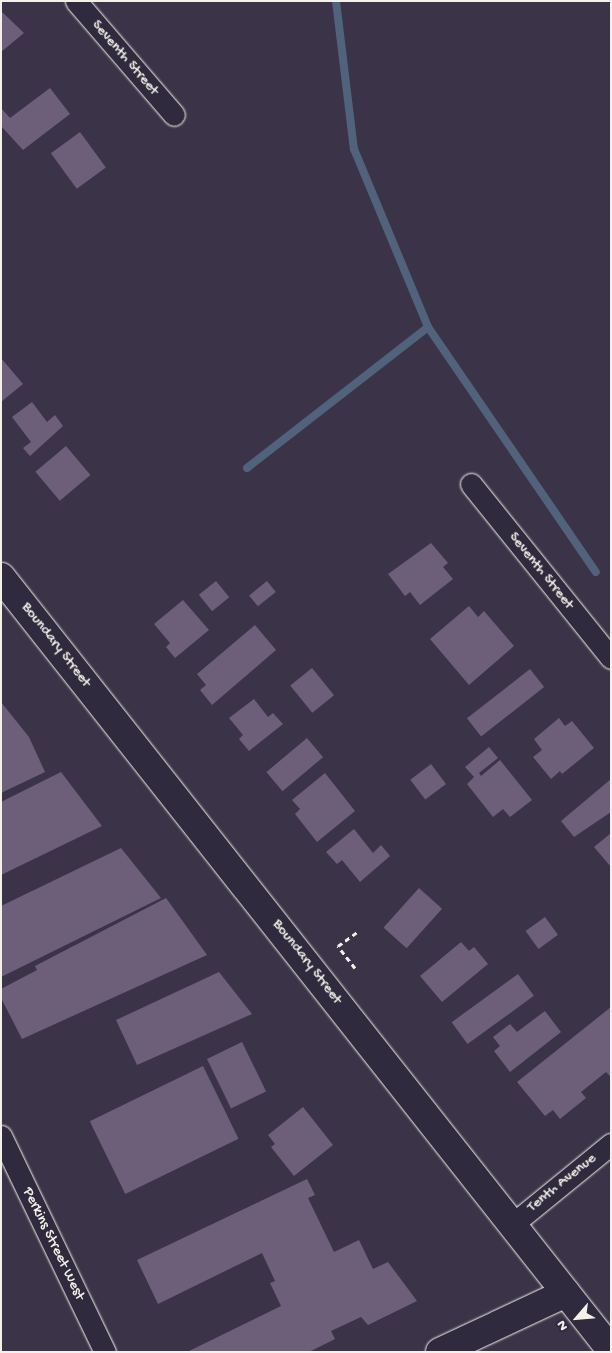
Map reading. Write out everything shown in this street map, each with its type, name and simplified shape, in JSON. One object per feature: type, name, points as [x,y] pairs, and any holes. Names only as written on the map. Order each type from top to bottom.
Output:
[{"type":"main road","name":"Boundary Street","points":[[1,576],[514,1223],[566,1294],[611,1350]]},
{"type":"main road","points":[[440,1352],[566,1294]]},
{"type":"street","name":"Seventh Street","points":[[76,1],[174,115]]},
{"type":"street","name":"Seventh Street","points":[[471,484],[611,658]]},
{"type":"street","name":"Perkins Street West","points":[[1,1136],[105,1352]]},
{"type":"street","name":"Tenth Avenue","points":[[514,1223],[611,1144]]},
{"type":"path","points":[[355,968],[338,946],[357,932]]},
{"type":"building","points":[[1,11],[24,33],[1,52]]},
{"type":"building","points":[[50,88],[70,114],[23,150],[1,126],[1,108],[10,118]]},
{"type":"building","points":[[80,132],[106,168],[77,189],[51,153]]},
{"type":"building","points":[[1,358],[23,384],[1,402]]},
{"type":"building","points":[[32,402],[47,422],[55,415],[63,426],[30,456],[23,448],[31,442],[12,417]]},
{"type":"building","points":[[66,446],[90,475],[60,501],[35,472]]},
{"type":"building","points":[[431,543],[448,563],[443,567],[453,579],[420,605],[410,592],[405,596],[388,574]]},
{"type":"building","points":[[216,581],[229,597],[212,611],[199,595]]},
{"type":"building","points":[[267,581],[276,592],[258,606],[249,595]]},
{"type":"building","points":[[183,600],[209,630],[175,658],[166,647],[170,643],[154,624]]},
{"type":"building","points":[[469,606],[478,617],[484,611],[514,646],[469,685],[430,639]]},
{"type":"building","points":[[255,625],[276,650],[212,705],[200,690],[206,685],[197,674]]},
{"type":"building","points":[[312,668],[334,695],[312,713],[290,686]]},
{"type":"building","points":[[530,669],[544,687],[481,736],[467,718]]},
{"type":"building","points":[[254,699],[268,717],[273,713],[283,724],[249,751],[239,739],[243,735],[229,718]]},
{"type":"building","points":[[1,702],[29,737],[45,772],[1,793]]},
{"type":"building","points":[[559,718],[565,726],[572,721],[594,748],[562,774],[560,771],[551,779],[533,757],[542,750],[534,739]]},
{"type":"building","points":[[307,738],[323,757],[282,791],[266,772]]},
{"type":"building","points":[[489,747],[498,758],[479,773],[481,776],[500,760],[532,800],[510,817],[503,809],[493,817],[467,784],[474,777],[465,767]]},
{"type":"building","points":[[431,764],[446,784],[425,800],[410,780]]},
{"type":"building","points":[[61,772],[102,826],[1,875],[1,802]]},
{"type":"building","points":[[325,773],[355,811],[317,842],[295,814],[300,809],[292,800]]},
{"type":"building","points":[[611,779],[611,812],[574,837],[561,821]]},
{"type":"building","points":[[354,829],[373,853],[381,845],[390,856],[360,882],[342,860],[337,864],[326,852]]},
{"type":"building","points":[[611,833],[611,867],[594,847]]},
{"type":"building","points":[[121,848],[161,898],[1,977],[1,906]]},
{"type":"building","points":[[419,888],[442,909],[407,948],[384,927]]},
{"type":"building","points":[[166,898],[207,955],[22,1039],[1,998],[1,989],[37,970],[35,966]]},
{"type":"building","points":[[545,917],[558,935],[539,949],[526,931]]},
{"type":"building","points":[[461,942],[469,951],[474,947],[488,964],[442,1002],[420,976]]},
{"type":"building","points":[[219,972],[252,1014],[137,1065],[116,1020]]},
{"type":"building","points":[[518,974],[534,996],[468,1044],[452,1022]]},
{"type":"building","points":[[611,1007],[611,1077],[606,1072],[581,1092],[586,1098],[560,1119],[553,1110],[545,1116],[517,1082]]},
{"type":"building","points":[[545,1011],[561,1032],[510,1072],[494,1051],[500,1046],[493,1037],[510,1024],[517,1032]]},
{"type":"building","points":[[242,1042],[266,1091],[231,1109],[207,1059]]},
{"type":"building","points":[[203,1066],[239,1139],[125,1194],[90,1121]]},
{"type":"building","points":[[303,1107],[333,1145],[294,1176],[271,1147],[275,1144],[268,1135]]},
{"type":"building","points":[[307,1179],[315,1195],[308,1198],[334,1252],[359,1240],[373,1269],[388,1262],[417,1301],[368,1325],[361,1317],[331,1331],[335,1339],[309,1352],[187,1352],[281,1306],[270,1283],[275,1281],[262,1253],[158,1304],[137,1260]]},
{"type":"waterway","points":[[336,1],[354,149],[428,327],[596,572]]},
{"type":"waterway","points":[[247,468],[428,327]]}]
